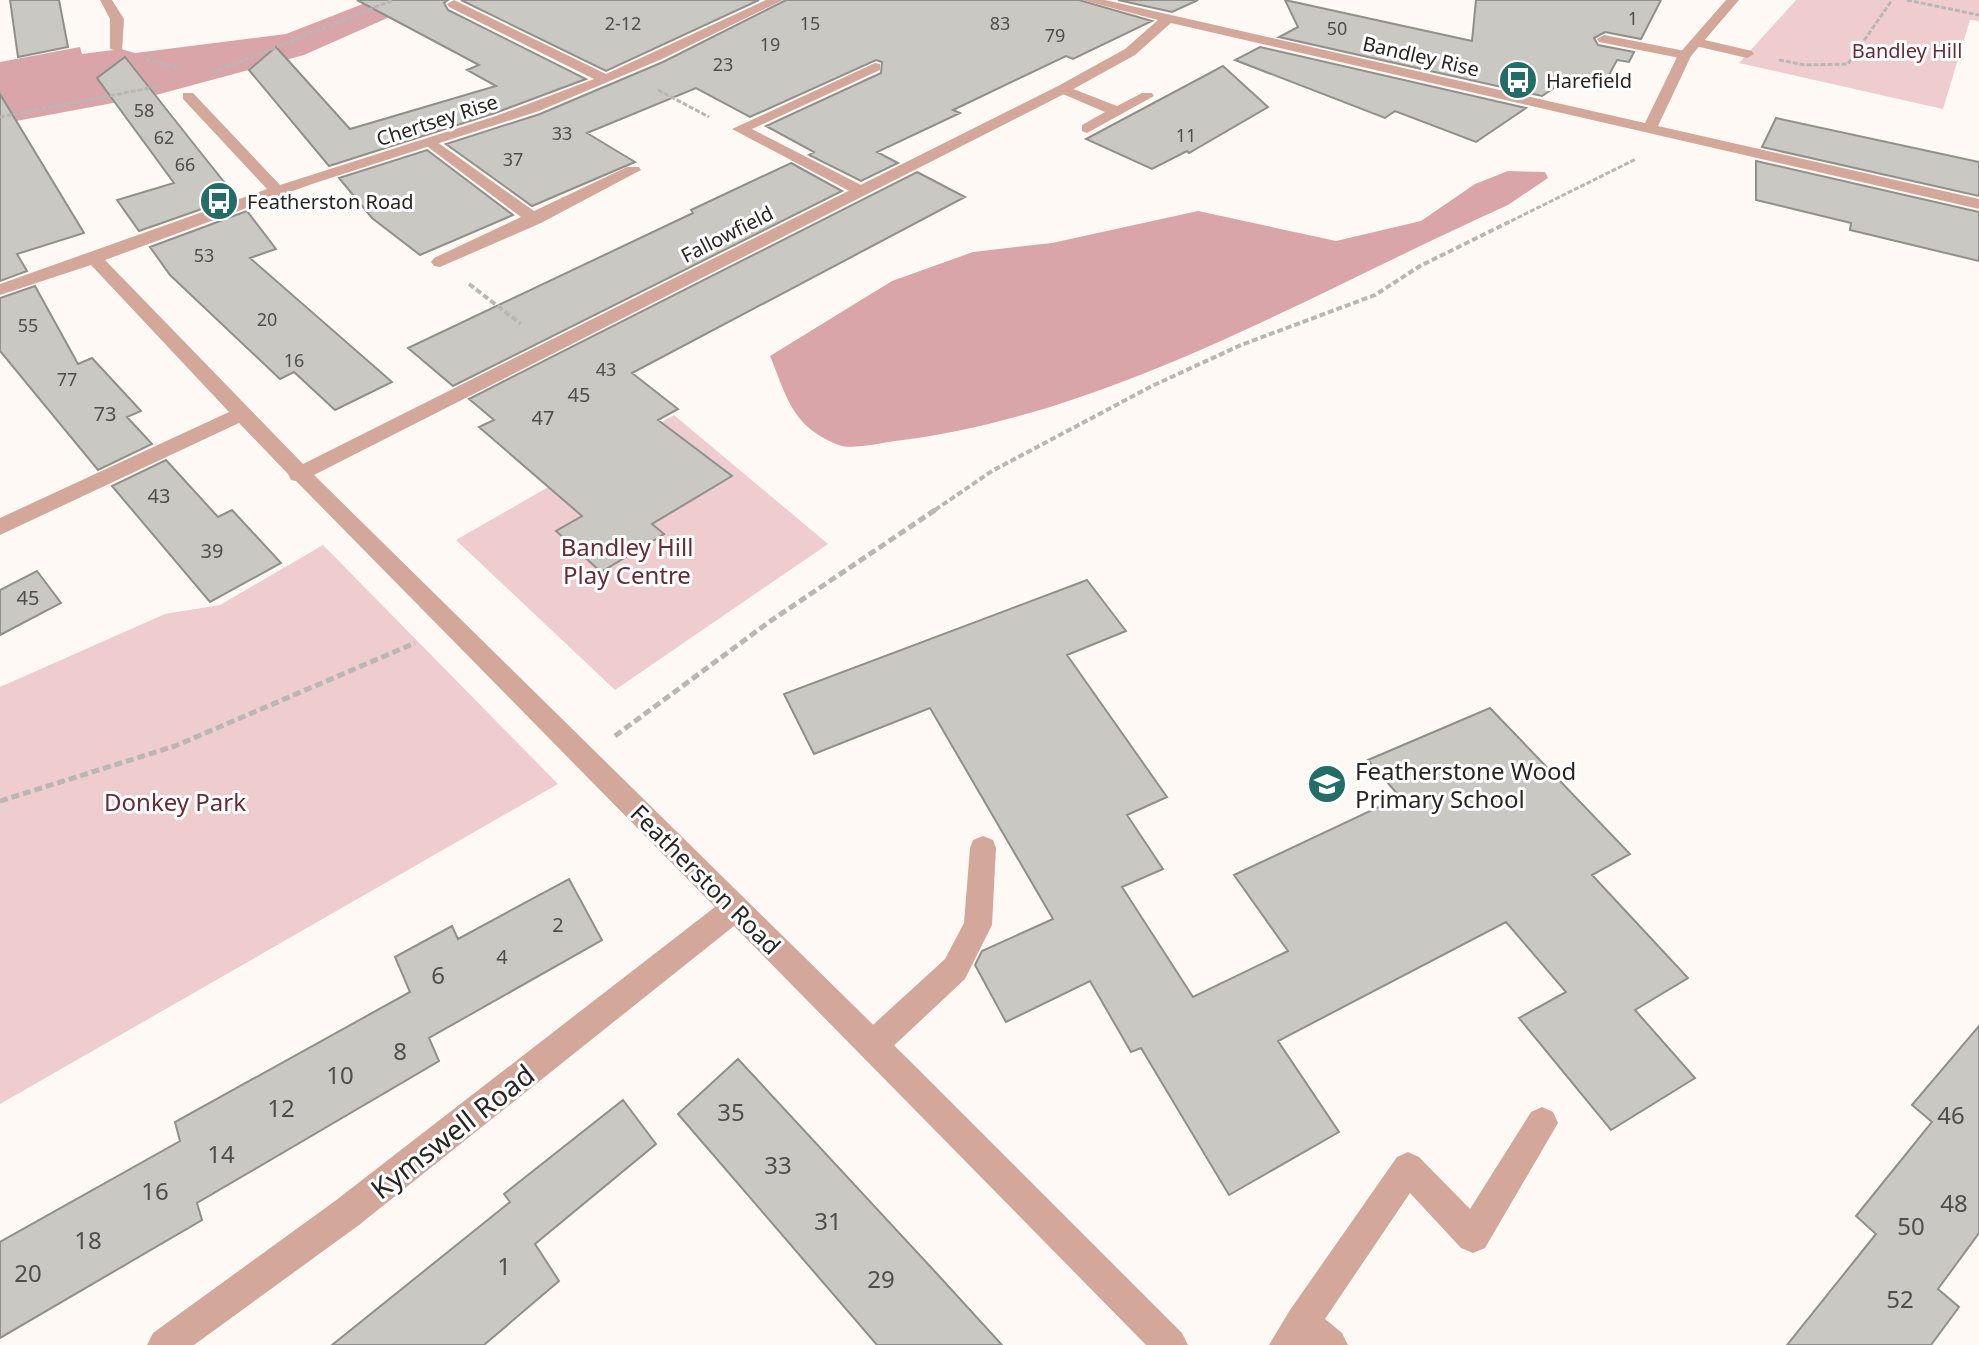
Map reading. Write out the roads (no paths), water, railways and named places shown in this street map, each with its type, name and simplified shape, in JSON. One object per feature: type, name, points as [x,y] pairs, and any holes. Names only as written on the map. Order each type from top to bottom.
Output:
[{"type":"street","points":[[106,0],[117,19],[117,49]]},
{"type":"street","name":"Chertsey Rise","points":[[0,290],[95,260],[277,191],[433,144],[606,79],[777,0]]},
{"type":"street","name":"Bandley Rise","points":[[1088,0],[1979,204]]},
{"type":"street","points":[[1650,128],[1685,55],[1733,0]]},
{"type":"street","points":[[454,4],[606,79]]},
{"type":"street","name":"Fallowfield","points":[[298,475],[1063,89],[1130,52],[1167,19]]},
{"type":"street","points":[[1604,39],[1685,55]]},
{"type":"street","points":[[1696,42],[1747,54]]},
{"type":"street","points":[[861,191],[740,129],[875,67]]},
{"type":"street","points":[[1063,89],[1115,111]]},
{"type":"street","points":[[188,96],[277,191]]},
{"type":"street","points":[[1087,128],[1147,96]]},
{"type":"street","points":[[433,144],[535,219]]},
{"type":"street","points":[[440,262],[633,170]]},
{"type":"street","name":"Featherston Road","points":[[95,260],[298,475],[874,1044],[1170,1345]]},
{"type":"street","points":[[0,527],[240,415]]},
{"type":"street","points":[[874,1044],[955,969],[978,925],[983,848]]},
{"type":"street","name":"Kymswell Road","points":[[165,1345],[347,1213],[734,909]]},
{"type":"street","points":[[1330,1345],[1294,1333],[1408,1168],[1473,1236],[1542,1123]]},
{"type":"place","name":"Harefield","points":[[1518,80]]},
{"type":"place","name":"Featherston Road","points":[[219,201]]},
{"type":"place","name":"Featherstone Wood Primary School","points":[[1327,784]]},
{"type":"park label","name":"Bandley Hill","points":[[1907,50]]},
{"type":"park label","name":"Bandley Hill Play Centre","points":[[627,560]]},
{"type":"park label","name":"Donkey Park","points":[[175,801]]}]
